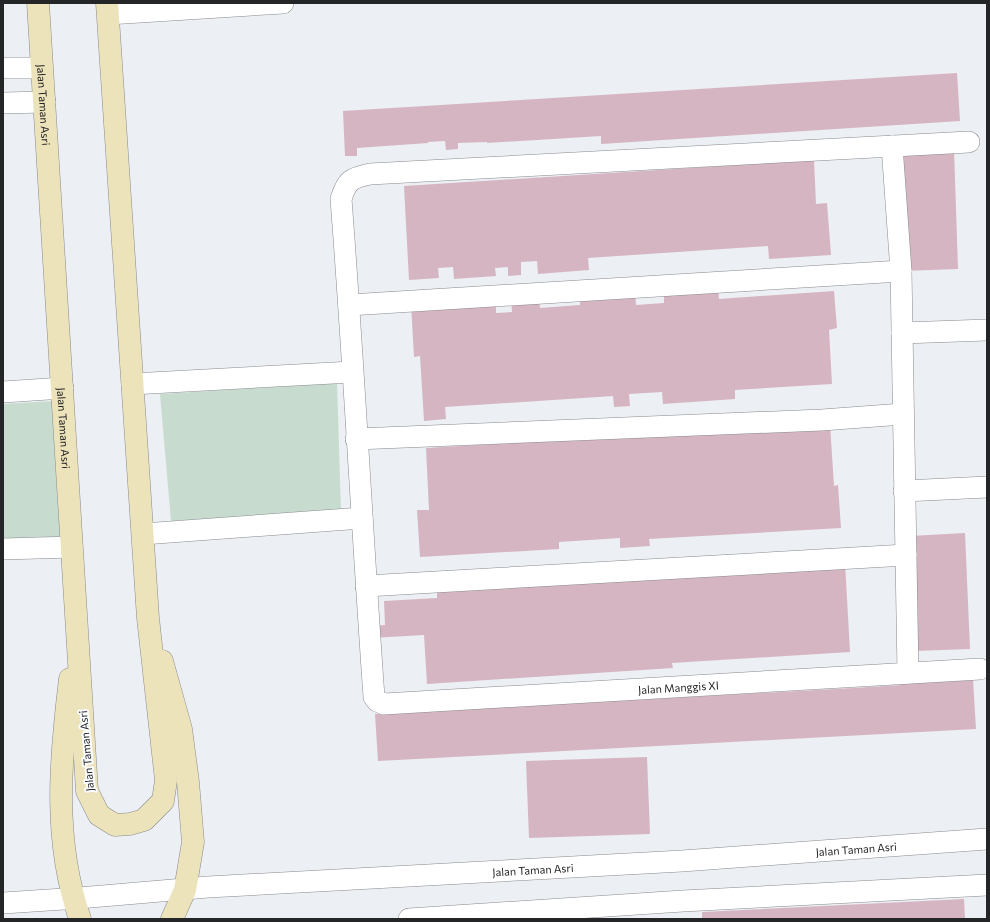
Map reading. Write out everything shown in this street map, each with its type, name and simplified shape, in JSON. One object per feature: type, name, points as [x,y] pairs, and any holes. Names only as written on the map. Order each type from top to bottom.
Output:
[{"type":"main road","name":"Jalan Taman Asri","points":[[38,3],[87,791],[99,815],[115,825],[130,824],[144,820],[163,801],[166,780],[148,618],[107,8]]},
{"type":"main road","points":[[148,618],[169,682],[181,729],[188,782],[193,842],[185,890],[172,919]]},
{"type":"main road","points":[[77,628],[62,741],[60,785],[66,872],[77,905]]},
{"type":"street","points":[[107,8],[283,3]]},
{"type":"street","points":[[3,68],[42,68]]},
{"type":"street","points":[[3,103],[45,102]]},
{"type":"street","points":[[906,555],[366,586],[341,199],[345,187],[352,178],[370,174],[969,142]]},
{"type":"street","points":[[892,146],[901,271],[908,673]]},
{"type":"street","points":[[349,305],[901,271]]},
{"type":"street","points":[[902,333],[987,330]]},
{"type":"street","points":[[132,384],[352,372]]},
{"type":"street","points":[[3,392],[63,388]]},
{"type":"street","points":[[356,439],[822,420],[903,414]]},
{"type":"street","points":[[904,491],[987,486]]},
{"type":"street","points":[[142,534],[362,518]]},
{"type":"street","points":[[3,549],[72,547]]},
{"type":"street","name":"Jalan Manggis XI","points":[[366,586],[374,697],[377,701],[384,704],[980,669]]},
{"type":"street","name":"Jalan Taman Asri","points":[[3,903],[77,905],[208,887],[682,861],[987,839]]},
{"type":"street","points":[[409,919],[684,910],[987,885]]},
{"type":"green space","points":[[337,383],[341,511],[171,521],[160,394]]},
{"type":"green space","points":[[54,401],[60,537],[3,539],[3,404]]},
{"type":"building","points":[[957,73],[960,121],[601,144],[601,136],[487,143],[458,143],[458,149],[446,150],[445,141],[357,148],[357,156],[345,156],[343,111]]},
{"type":"building","points":[[954,149],[958,269],[902,271],[906,238],[903,151]]},
{"type":"building","points":[[814,160],[816,204],[827,203],[831,255],[769,259],[768,246],[588,258],[589,270],[538,274],[537,261],[521,262],[521,275],[508,276],[508,267],[495,268],[496,276],[454,279],[453,267],[438,268],[439,278],[409,280],[404,186]]},
{"type":"building","points":[[718,286],[719,299],[834,291],[837,328],[829,330],[832,384],[735,390],[735,399],[663,404],[662,392],[629,394],[630,406],[614,407],[613,396],[445,407],[446,419],[424,421],[420,356],[414,357],[411,304],[496,299],[496,313],[512,312],[511,298],[539,296],[540,308],[580,305],[580,295],[635,291],[636,305],[664,303],[664,289]]},
{"type":"building","points":[[830,424],[834,486],[838,485],[841,528],[649,539],[650,546],[620,548],[620,538],[559,542],[559,549],[420,557],[417,510],[429,510],[426,448]]},
{"type":"building","points":[[965,533],[970,649],[915,651],[910,536]]},
{"type":"building","points":[[845,563],[850,652],[672,663],[673,668],[427,684],[424,635],[372,638],[372,626],[385,625],[384,601],[437,598],[437,586]]},
{"type":"building","points":[[973,679],[976,729],[378,761],[375,714],[853,688],[901,685],[901,682]]},
{"type":"building","points":[[647,757],[650,834],[529,838],[526,761]]},
{"type":"building","points":[[964,899],[965,919],[702,919],[702,912]]}]
